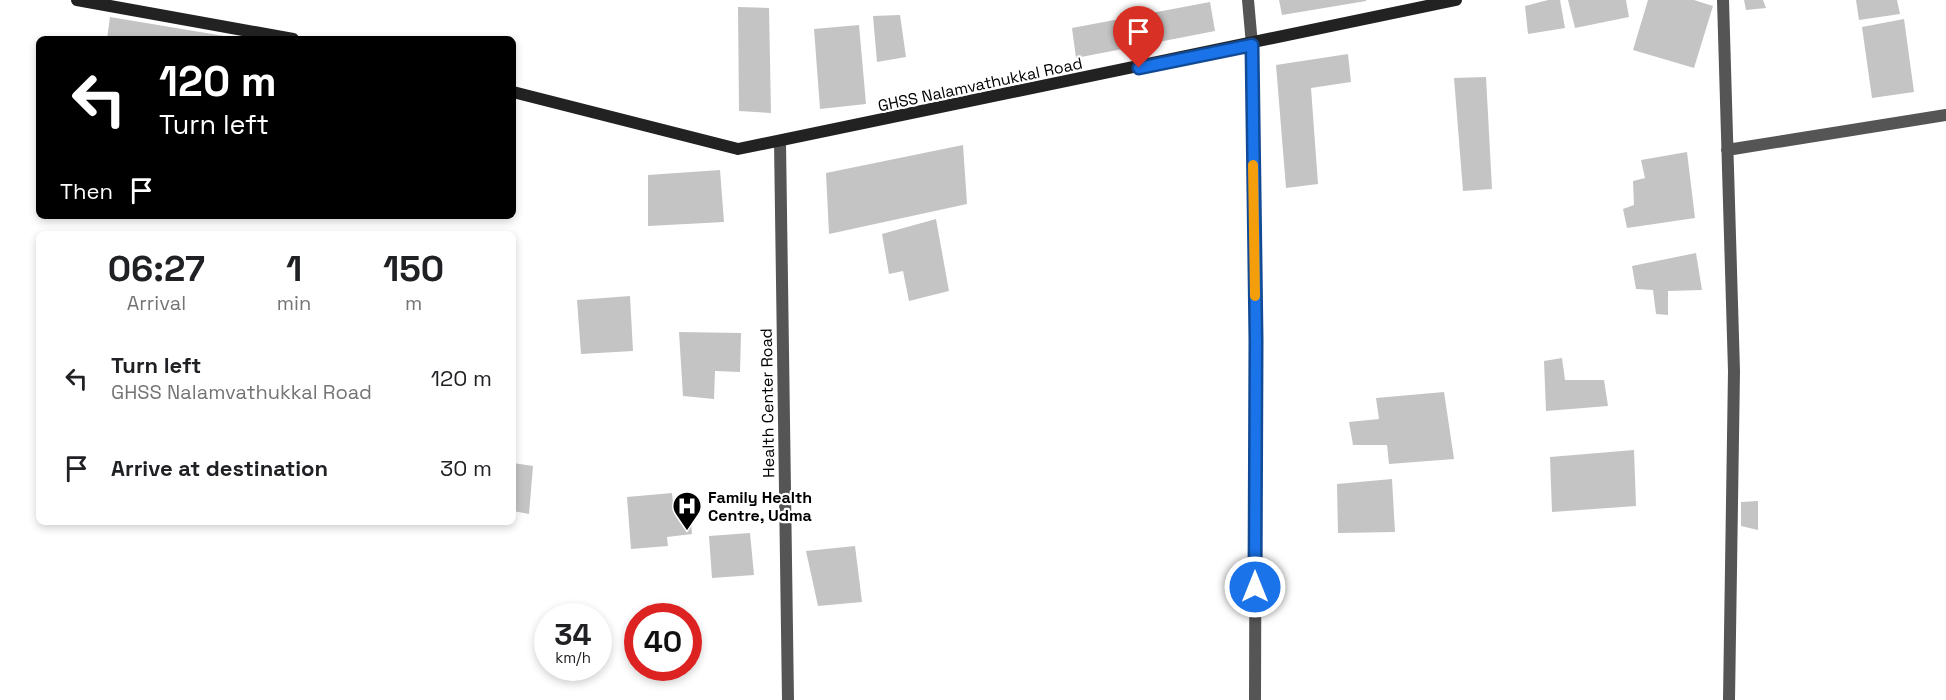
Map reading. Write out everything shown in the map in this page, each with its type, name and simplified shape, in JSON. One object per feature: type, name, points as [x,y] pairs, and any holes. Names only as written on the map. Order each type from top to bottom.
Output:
[{"type":"main road","points":[[77,0],[276,36]]},
{"type":"main road","name":"GHSS Nalamvathukkal Road","points":[[516,93],[738,150],[1252,45],[1456,0]]},
{"type":"street","points":[[1248,0],[1252,45],[1256,340],[1255,700]]},
{"type":"street","points":[[1723,0],[1734,371],[1729,700]]},
{"type":"street","points":[[1727,150],[1946,115]]},
{"type":"street","name":"Health Center Road","points":[[780,142],[788,700]]},
{"type":"building","points":[[1279,0],[1366,0],[1366,1],[1282,15]]},
{"type":"building","points":[[1548,0],[1560,0],[1565,28],[1528,34],[1525,6]]},
{"type":"building","points":[[1568,0],[1626,0],[1629,17],[1575,28]]},
{"type":"building","points":[[1648,0],[1694,0],[1713,6],[1694,68],[1633,50]]},
{"type":"building","points":[[1744,0],[1763,0],[1766,8],[1746,10]]},
{"type":"building","points":[[1856,0],[1897,0],[1900,14],[1859,20]]},
{"type":"building","points":[[1210,2],[1215,31],[1076,58],[1072,28]]},
{"type":"building","points":[[738,7],[769,8],[771,113],[739,111]]},
{"type":"building","points":[[900,15],[906,57],[877,62],[873,16]]},
{"type":"building","points":[[110,17],[224,36],[107,36]]},
{"type":"building","points":[[1904,19],[1914,92],[1872,98],[1862,27]]},
{"type":"building","points":[[859,25],[866,104],[820,109],[814,29]]},
{"type":"building","points":[[1348,54],[1351,82],[1311,88],[1318,184],[1286,188],[1276,65]]},
{"type":"building","points":[[1486,77],[1492,189],[1463,191],[1454,78]]},
{"type":"building","points":[[963,145],[967,204],[829,234],[826,173]]},
{"type":"building","points":[[1687,152],[1695,218],[1627,228],[1623,209],[1634,205],[1633,181],[1645,178],[1641,160]]},
{"type":"building","points":[[720,170],[724,222],[648,226],[648,175]]},
{"type":"building","points":[[936,219],[949,291],[909,301],[903,271],[889,274],[882,234]]},
{"type":"building","points":[[1696,253],[1702,290],[1668,291],[1668,315],[1656,314],[1653,290],[1636,289],[1632,266]]},
{"type":"building","points":[[630,296],[633,351],[581,354],[577,300]]},
{"type":"building","points":[[679,332],[741,333],[740,372],[715,371],[714,399],[683,396]]},
{"type":"building","points":[[1562,358],[1565,380],[1604,380],[1608,406],[1546,411],[1544,361]]},
{"type":"building","points":[[1444,392],[1454,459],[1389,464],[1387,445],[1353,445],[1349,422],[1379,419],[1376,398]]},
{"type":"building","points":[[1634,450],[1636,506],[1552,512],[1550,457]]},
{"type":"building","points":[[516,463],[533,466],[529,514],[516,512]]},
{"type":"building","points":[[1392,479],[1395,532],[1338,533],[1337,484]]},
{"type":"building","points":[[672,493],[673,503],[689,502],[692,534],[667,537],[668,546],[631,549],[627,497]]},
{"type":"building","points":[[1758,501],[1758,530],[1741,526],[1741,502]]},
{"type":"building","points":[[750,533],[754,575],[712,578],[709,536]]},
{"type":"building","points":[[855,546],[862,602],[818,606],[806,551]]},
{"type":"slow traffic","points":[[1253,165],[1255,296]]},
{"type":"place","name":"Family Health Centre, Udma","points":[[687,532]]},
{"type":"route","points":[[1139,68],[1252,45],[1256,340],[1255,587]]}]
